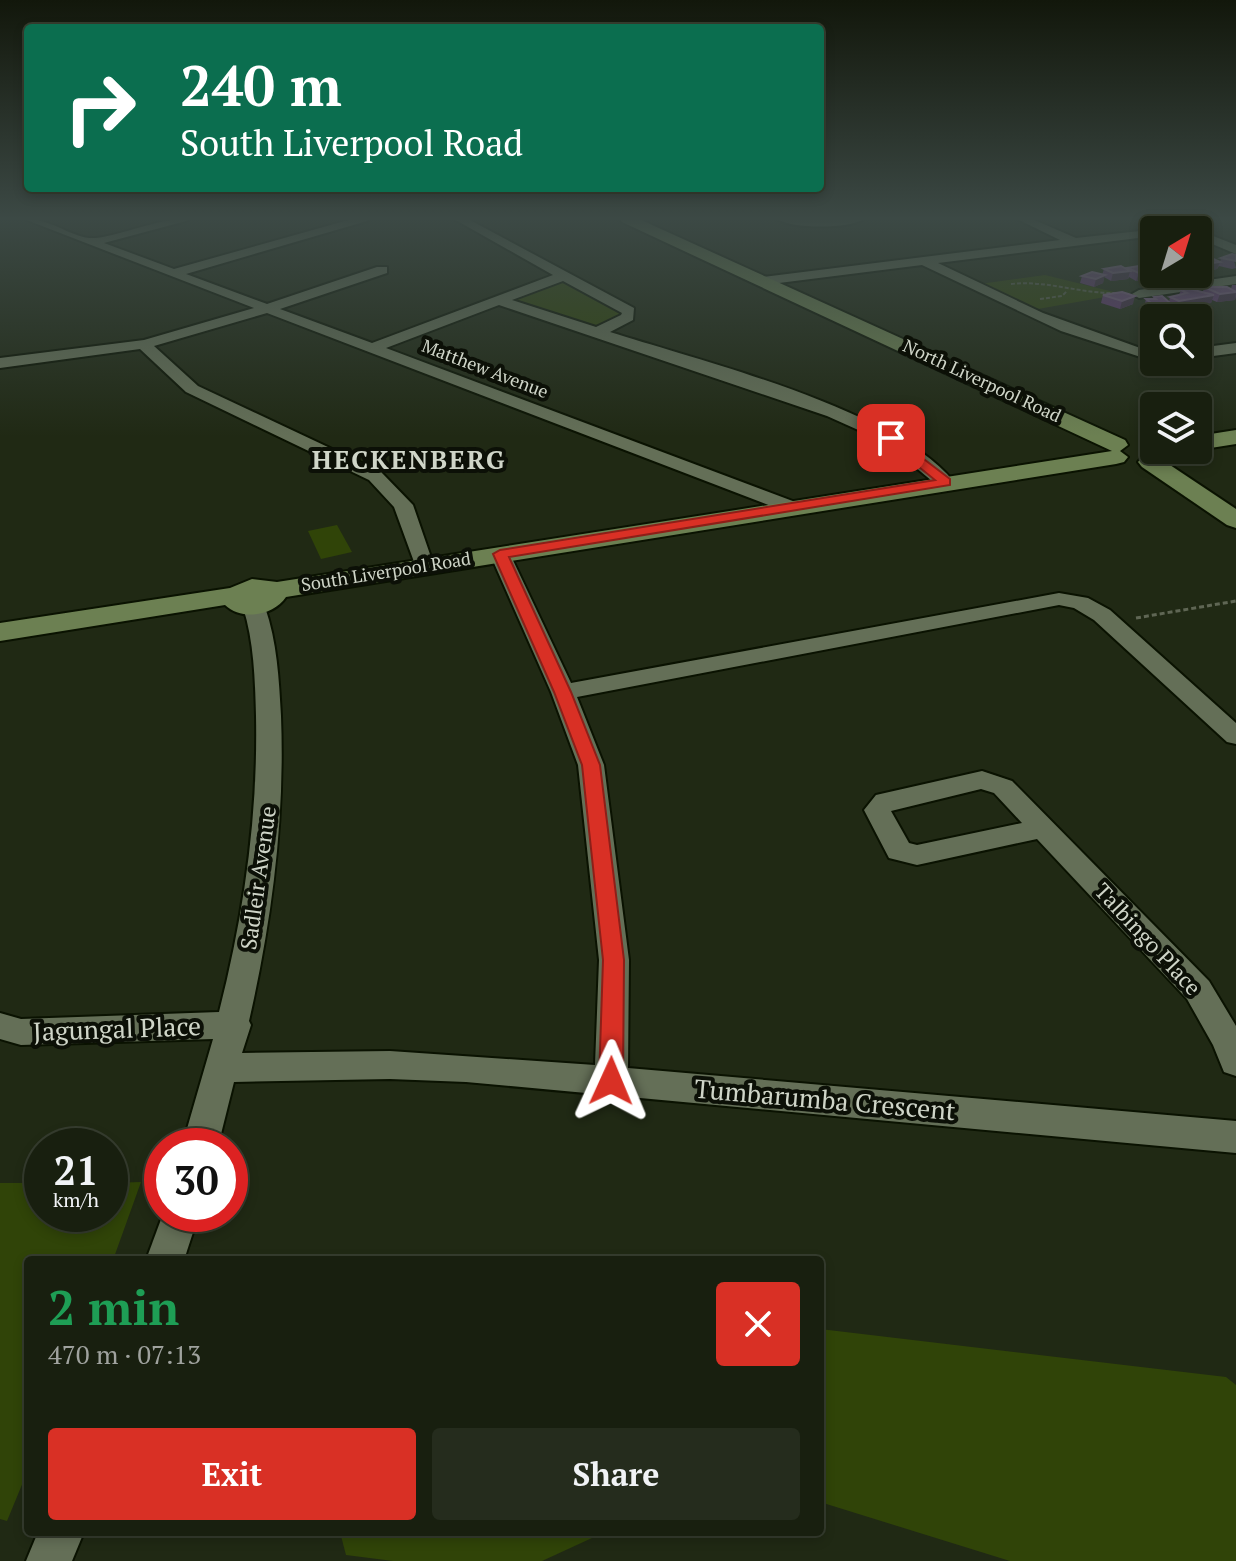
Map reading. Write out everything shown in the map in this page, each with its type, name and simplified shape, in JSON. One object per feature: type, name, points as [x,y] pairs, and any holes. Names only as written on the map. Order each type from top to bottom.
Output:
[{"type":"main road","name":"North Liverpool Road","points":[[786,292],[1116,451]]},
{"type":"main road","points":[[1212,441],[1236,437]]},
{"type":"main road","points":[[1116,451],[1134,463],[1140,460]]},
{"type":"main road","name":"South Liverpool Road","points":[[0,632],[254,598],[424,566],[945,482],[1116,451]]},
{"type":"main road","points":[[1164,464],[1236,520]]},
{"type":"street","name":"Matthew Avenue","points":[[224,292],[791,507]]},
{"type":"street","points":[[0,363],[144,344],[316,292]]},
{"type":"street","points":[[373,348],[519,292]]},
{"type":"street","points":[[593,292],[629,311],[628,317],[598,332]]},
{"type":"street","points":[[985,292],[1086,335],[1140,353]]},
{"type":"street","points":[[1139,294],[1154,292]]},
{"type":"street","points":[[497,300],[780,392],[870,428],[907,448],[945,482]]},
{"type":"street","points":[[144,344],[184,384],[356,466],[382,482],[403,505],[424,566]]},
{"type":"street","points":[[1212,351],[1236,348]]},
{"type":"street","points":[[500,554],[563,692],[591,765],[614,960],[611,1081]]},
{"type":"street","name":"Sadleir Avenue","points":[[205,1128],[235,1025],[259,898],[267,831],[270,778],[266,673],[254,598]]},
{"type":"street","points":[[563,692],[1059,599],[1080,603],[1111,623],[1236,736]]},
{"type":"street","name":"Talbingo Place","points":[[1043,828],[917,855],[899,851],[877,810],[885,801],[982,780],[1003,787],[1043,828],[1198,990],[1228,1041],[1236,1062]]},
{"type":"street","name":"Jagungal Place","points":[[0,1026],[21,1032],[235,1025]]},
{"type":"street","name":"Tumbarumba Crescent","points":[[222,1068],[390,1065],[611,1081],[1236,1137]]},
{"type":"street","points":[[166,1256],[175,1232]]},
{"type":"street","points":[[49,1561],[59,1536]]},
{"type":"path","points":[[1074,292],[1139,294]]},
{"type":"path","points":[[1111,623],[1236,601]]},
{"type":"green space","points":[[532,292],[582,292],[621,312],[622,316],[600,326],[586,326],[511,300]]},
{"type":"green space","points":[[998,292],[1122,294],[1038,309]]},
{"type":"green space","points":[[337,525],[352,552],[321,559],[308,531]]},
{"type":"green space","points":[[128,1182],[141,1182],[128,1218]]},
{"type":"green space","points":[[0,1183],[24,1183],[24,1232],[123,1232],[114,1256],[24,1256],[24,1480],[7,1521],[0,1519]]},
{"type":"green space","points":[[824,1329],[1226,1377],[1236,1385],[1236,1561],[1010,1561],[824,1503]]},
{"type":"green space","points":[[341,1536],[596,1536],[542,1561],[393,1561],[346,1555]]},
{"type":"building","points":[[1122,292],[1135,296],[1122,301],[1103,295]]},
{"type":"building","points":[[1185,292],[1214,295],[1179,301],[1170,297],[1187,293]]},
{"type":"building","points":[[1162,296],[1170,303],[1151,303],[1146,299],[1156,299],[1154,297]]},
{"type":"district","name":"HECKENBERG","points":[[409,460]]},
{"type":"route","points":[[611,1081],[614,960],[591,765],[563,692],[500,554],[945,482],[891,438]]}]
